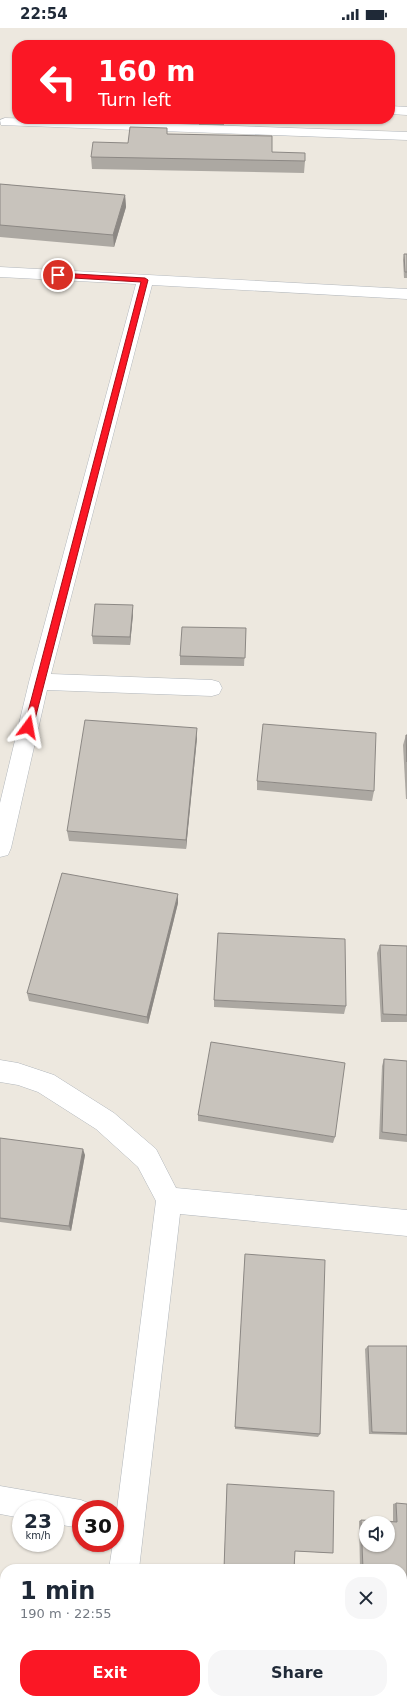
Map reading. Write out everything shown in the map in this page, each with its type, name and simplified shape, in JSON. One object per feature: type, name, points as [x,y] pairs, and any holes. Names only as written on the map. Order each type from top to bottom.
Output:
[{"type":"street","points":[[395,110],[407,111]]},
{"type":"street","points":[[0,272],[407,294]]},
{"type":"street","points":[[0,848],[39,682],[145,280]]},
{"type":"street","points":[[39,682],[212,688]]},
{"type":"street","points":[[0,1071],[18,1074],[45,1083],[105,1121],[147,1158],[170,1200],[124,1508]]},
{"type":"street","points":[[170,1200],[407,1223]]},
{"type":"street","points":[[0,1500],[12,1502]]},
{"type":"street","points":[[123,1552],[124,1564]]},
{"type":"lane","points":[[5,122],[12,122]]},
{"type":"lane","points":[[62,124],[407,136]]},
{"type":"building","points":[[130,127],[167,128],[167,134],[272,136],[272,152],[305,153],[305,161],[91,157],[93,142],[128,143]]},
{"type":"building","points":[[0,184],[125,195],[113,235],[0,225]]},
{"type":"building","points":[[404,254],[407,254],[407,272],[405,272]]},
{"type":"building","points":[[95,604],[133,605],[130,637],[92,636]]},
{"type":"building","points":[[182,627],[246,628],[245,658],[180,656]]},
{"type":"building","points":[[85,720],[197,728],[186,840],[67,831]]},
{"type":"building","points":[[263,724],[376,733],[374,791],[257,781]]},
{"type":"building","points":[[406,735],[407,735],[407,762]]},
{"type":"building","points":[[62,873],[178,894],[147,1017],[27,993]]},
{"type":"building","points":[[218,933],[345,939],[346,1006],[214,1000]]},
{"type":"building","points":[[380,945],[407,946],[407,1015],[383,1014]]},
{"type":"building","points":[[211,1042],[345,1063],[335,1137],[198,1115]]},
{"type":"building","points":[[384,1059],[407,1061],[407,1135],[382,1132]]},
{"type":"building","points":[[0,1138],[83,1149],[69,1226],[0,1218]]},
{"type":"building","points":[[245,1254],[325,1260],[320,1434],[235,1427]]},
{"type":"building","points":[[368,1346],[407,1346],[407,1433],[372,1432]]},
{"type":"building","points":[[227,1484],[334,1491],[333,1553],[295,1551],[294,1564],[224,1564]]},
{"type":"building","points":[[396,1503],[407,1504],[407,1564],[363,1564],[362,1552],[395,1552],[395,1522],[397,1522]]},
{"type":"route","points":[[28,727],[145,280],[58,275]]}]
